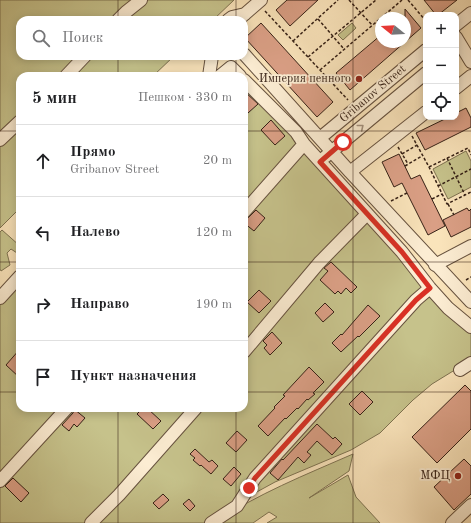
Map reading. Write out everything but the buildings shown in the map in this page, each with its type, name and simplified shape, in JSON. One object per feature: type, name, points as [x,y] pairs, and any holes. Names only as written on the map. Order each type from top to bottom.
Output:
[{"type":"street","points":[[122,16],[142,0]]},
{"type":"street","points":[[244,16],[262,5]]},
{"type":"street","points":[[459,23],[471,13]]},
{"type":"street","points":[[461,42],[471,62]]},
{"type":"street","name":"Gribanov Street","points":[[320,138],[423,52]]},
{"type":"street","points":[[248,58],[435,265],[471,302]]},
{"type":"street","points":[[70,72],[81,60]]},
{"type":"street","points":[[210,72],[211,60]]},
{"type":"street","points":[[225,72],[231,67],[236,72]]},
{"type":"street","name":"Gribanov Street","points":[[320,162],[331,151],[423,75]]},
{"type":"street","points":[[459,86],[471,76]]},
{"type":"street","points":[[248,84],[296,132],[304,144],[402,252],[430,288],[448,308],[471,327]]},
{"type":"street","points":[[350,172],[423,114]]},
{"type":"street","points":[[0,140],[16,125]]},
{"type":"street","points":[[248,207],[304,144]]},
{"type":"street","points":[[248,347],[319,263],[367,214]]},
{"type":"street","points":[[435,265],[471,246]]},
{"type":"street","points":[[0,298],[16,280]]},
{"type":"street","points":[[211,523],[237,506],[260,472],[416,300],[430,288]]},
{"type":"street","points":[[460,370],[471,363]]},
{"type":"street","points":[[0,481],[63,412]]},
{"type":"street","points":[[91,523],[119,495],[192,412]]},
{"type":"street","points":[[452,523],[471,505]]},
{"type":"path","points":[[293,41],[338,0]]},
{"type":"path","points":[[349,0],[372,26]]},
{"type":"path","points":[[308,57],[376,0]]},
{"type":"path","points":[[320,70],[402,0]]},
{"type":"path","points":[[408,0],[423,18]]},
{"type":"path","points":[[262,5],[293,41],[350,102]]},
{"type":"path","points":[[317,19],[344,49]]},
{"type":"path","points":[[412,135],[454,215]]},
{"type":"path","points":[[402,154],[417,145]]},
{"type":"path","points":[[398,146],[408,164]]},
{"type":"path","points":[[429,167],[468,148],[471,155]]},
{"type":"path","points":[[405,166],[423,156]]},
{"type":"path","points":[[447,158],[465,195]]},
{"type":"path","points":[[438,186],[471,169]]},
{"type":"path","points":[[448,204],[471,192]]},
{"type":"path","points":[[386,203],[407,193]]},
{"type":"path","points":[[432,199],[442,194]]},
{"type":"shaded area","points":[[0,0],[234,0],[217,16],[16,16],[16,60],[170,60],[157,72],[16,72],[16,212],[0,228]]},
{"type":"shaded area","points":[[352,23],[356,28],[343,40],[338,35]]},
{"type":"shaded area","points":[[248,88],[471,328],[471,360],[432,384],[413,400],[380,433],[351,450],[275,482],[233,505],[207,523],[0,523],[0,301],[16,283],[16,412],[248,412]]},
{"type":"shaded area","points":[[466,151],[471,161],[471,187],[448,199],[433,169]]},
{"type":"shaded area","points":[[2,230],[16,242],[16,252],[11,249],[7,253],[10,265],[1,271],[0,269],[0,232]]},
{"type":"shaded area","points":[[353,454],[349,471],[309,498],[348,475],[356,497],[380,523],[267,523],[277,517],[269,512],[253,523],[214,523],[264,494]]},
{"type":"place","name":"Империя пенного","points":[[359,79]]},
{"type":"place","name":"МФЦ","points":[[458,476]]},
{"type":"route","points":[[249,488],[255,478],[416,300],[430,288],[402,252],[382,232],[320,162],[343,142]]}]
